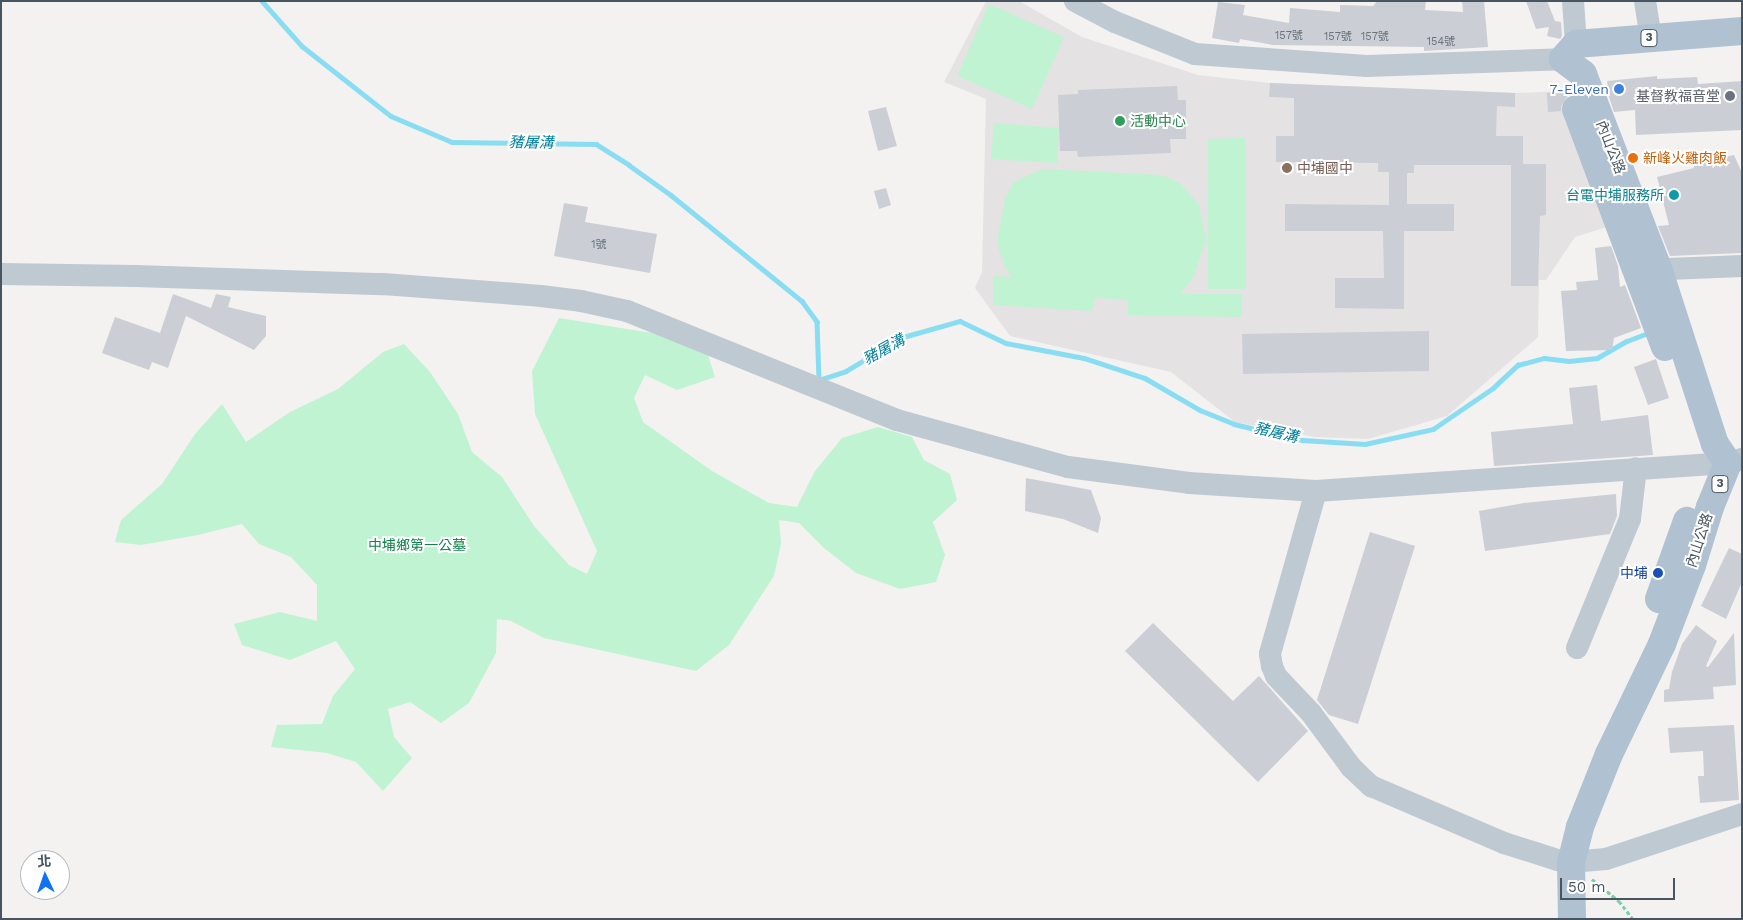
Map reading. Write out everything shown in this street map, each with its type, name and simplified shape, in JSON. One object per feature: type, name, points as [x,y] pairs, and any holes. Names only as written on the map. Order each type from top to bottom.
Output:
[{"type":"main road","name":"3","points":[[1570,52],[1651,38],[1742,31]]},
{"type":"main road","name":"3","points":[[1570,52],[1581,61],[1742,46]]},
{"type":"main road","name":"內山公路","points":[[1559,919],[1565,861],[1609,754],[1662,644],[1692,565],[1726,461],[1715,444],[1647,269],[1624,207],[1583,74],[1570,52]]},
{"type":"main road","name":"內山公路","points":[[1565,861],[1572,919]]},
{"type":"street","points":[[1075,1],[1115,22],[1195,54],[1367,66],[1570,52],[1573,1]]},
{"type":"street","points":[[1645,1],[1651,38]]},
{"type":"street","points":[[1647,269],[1742,266]]},
{"type":"street","points":[[1,274],[136,276],[384,284],[541,296],[581,301],[627,311],[897,420],[1068,467],[1189,483],[1316,491],[1726,461]]},
{"type":"street","points":[[1577,648],[1630,519],[1636,468]]},
{"type":"street","points":[[1316,491],[1270,654],[1272,666],[1276,676],[1311,713],[1351,767],[1371,786],[1459,825],[1565,861],[1606,859],[1742,814]]},
{"type":"path","points":[[1565,861],[1619,900],[1633,919]]},
{"type":"shaded area","name":"中埔國中","points":[[986,1],[1019,1],[1082,37],[1198,75],[1270,83],[1515,93],[1566,91],[1610,226],[1575,237],[1546,280],[1539,280],[1538,337],[1447,416],[1368,439],[1315,437],[1235,422],[1171,372],[1010,336],[975,288],[982,272],[986,99],[944,82]]},
{"type":"green space","points":[[989,4],[1064,37],[1032,109],[957,76]]},
{"type":"green space","points":[[994,123],[1059,128],[1057,163],[991,159]]},
{"type":"green space","points":[[1245,138],[1246,289],[1208,289],[1208,139]]},
{"type":"green space","points":[[1042,169],[1162,175],[1180,183],[1199,205],[1206,241],[1193,278],[1180,294],[1242,294],[1242,317],[1128,315],[1128,300],[1095,298],[1092,311],[993,305],[993,276],[1011,277],[1004,265],[997,243],[1005,198],[1014,182]]},
{"type":"green space","name":"中埔鄉第一公墓","points":[[559,318],[652,333],[708,355],[715,377],[677,390],[645,375],[634,398],[643,422],[712,471],[769,503],[797,507],[815,471],[842,438],[878,427],[912,437],[924,460],[950,474],[957,500],[933,522],[945,555],[936,582],[900,589],[856,573],[824,548],[799,523],[779,520],[781,543],[774,576],[729,645],[696,671],[544,638],[511,621],[497,619],[496,653],[469,703],[441,723],[410,702],[388,709],[394,737],[412,758],[383,791],[356,762],[327,753],[271,747],[277,725],[322,724],[333,696],[355,669],[336,641],[290,660],[242,645],[234,624],[280,612],[317,621],[317,585],[291,557],[259,544],[242,524],[198,535],[141,545],[115,542],[121,520],[162,484],[195,434],[222,404],[246,442],[290,412],[338,389],[383,352],[404,344],[430,372],[458,414],[472,452],[502,477],[534,526],[569,565],[587,574],[597,551],[535,414],[532,371]]},
{"type":"building","points":[[1377,1],[1426,1],[1425,10],[1463,12],[1462,1],[1484,1],[1488,47],[1424,51],[1424,47],[1273,45],[1240,39],[1239,43],[1212,38],[1218,2],[1245,5],[1243,15],[1289,23],[1290,8],[1340,12],[1340,5],[1373,6]]},
{"type":"building","points":[[1526,1],[1547,1],[1555,21],[1561,22],[1562,36],[1560,39],[1547,36],[1549,27],[1536,29]]},
{"type":"building","points":[[1657,76],[1657,79],[1697,77],[1698,84],[1742,81],[1742,130],[1636,135],[1635,110],[1614,112],[1609,97],[1607,81]]},
{"type":"building","points":[[1270,83],[1515,93],[1515,107],[1497,106],[1496,136],[1523,136],[1523,164],[1546,164],[1546,215],[1540,216],[1538,286],[1511,286],[1511,165],[1414,165],[1414,173],[1407,173],[1407,204],[1454,204],[1454,231],[1404,231],[1404,309],[1335,308],[1335,278],[1384,278],[1383,231],[1285,231],[1285,204],[1389,205],[1389,172],[1378,172],[1378,163],[1276,162],[1276,136],[1294,136],[1294,98],[1269,97]]},
{"type":"building","name":"活動中心","points":[[1177,86],[1178,100],[1186,100],[1186,139],[1170,139],[1171,153],[1078,157],[1077,151],[1060,151],[1058,95],[1078,94],[1078,90]]},
{"type":"building","points":[[1566,91],[1567,97],[1561,106],[1561,111],[1548,112],[1547,93]]},
{"type":"building","points":[[886,107],[897,146],[878,151],[868,111]]},
{"type":"building","points":[[1734,155],[1742,173],[1741,253],[1670,256],[1658,226],[1669,225],[1657,177],[1694,168],[1693,164]]},
{"type":"building","points":[[886,188],[891,205],[879,209],[874,191]]},
{"type":"building","points":[[564,203],[588,207],[585,222],[657,234],[650,273],[554,256]]},
{"type":"building","points":[[1611,246],[1618,266],[1620,287],[1625,285],[1641,328],[1614,338],[1612,350],[1566,351],[1561,291],[1577,290],[1576,282],[1598,280],[1595,248]]},
{"type":"building","points":[[173,294],[211,308],[216,294],[231,297],[228,307],[266,316],[266,336],[254,350],[186,316],[168,368],[152,362],[149,370],[102,353],[115,317],[160,333]]},
{"type":"building","points":[[1429,331],[1429,371],[1243,374],[1242,334]]},
{"type":"building","points":[[1656,359],[1669,398],[1648,405],[1634,367]]},
{"type":"building","points":[[1597,385],[1601,421],[1648,415],[1653,455],[1494,466],[1491,432],[1573,424],[1569,388]]},
{"type":"building","points":[[1026,478],[1091,490],[1101,518],[1098,533],[1063,519],[1025,511]]},
{"type":"building","points":[[1616,494],[1617,516],[1610,534],[1485,551],[1479,511],[1524,503]]},
{"type":"building","points":[[1370,532],[1415,546],[1358,724],[1329,715],[1317,700]]},
{"type":"building","points":[[1729,548],[1742,554],[1742,582],[1726,619],[1701,606]]},
{"type":"building","points":[[1153,623],[1233,701],[1259,676],[1308,731],[1258,782],[1125,651]]},
{"type":"building","points":[[1696,625],[1717,641],[1706,666],[1708,667],[1734,633],[1736,685],[1713,687],[1714,699],[1664,702],[1664,690],[1669,689],[1672,672],[1682,644]]},
{"type":"building","points":[[1734,725],[1739,800],[1700,803],[1698,776],[1704,776],[1703,751],[1670,753],[1668,728]]},
{"type":"waterway","name":"豬屠溝","points":[[262,1],[302,46],[391,116],[452,142],[596,144],[629,165],[671,195],[802,301],[817,322],[819,380],[846,371],[903,337],[960,321],[1006,343],[1084,358],[1145,378],[1200,410],[1234,424],[1302,440],[1365,444],[1433,429],[1493,388],[1518,365],[1544,358],[1569,361],[1597,358],[1627,341],[1651,332]]},
{"type":"place","name":"7-Eleven","points":[[1619,89]]},
{"type":"place","name":"基督教福音堂","points":[[1730,96]]},
{"type":"place","name":"活動中心","points":[[1120,121]]},
{"type":"place","name":"新峰火雞肉飯","points":[[1633,158]]},
{"type":"place","name":"中埔國中","points":[[1287,168]]},
{"type":"place","name":"台電中埔服務所","points":[[1674,195]]},
{"type":"place","name":"中埔","points":[[1658,573]]}]
